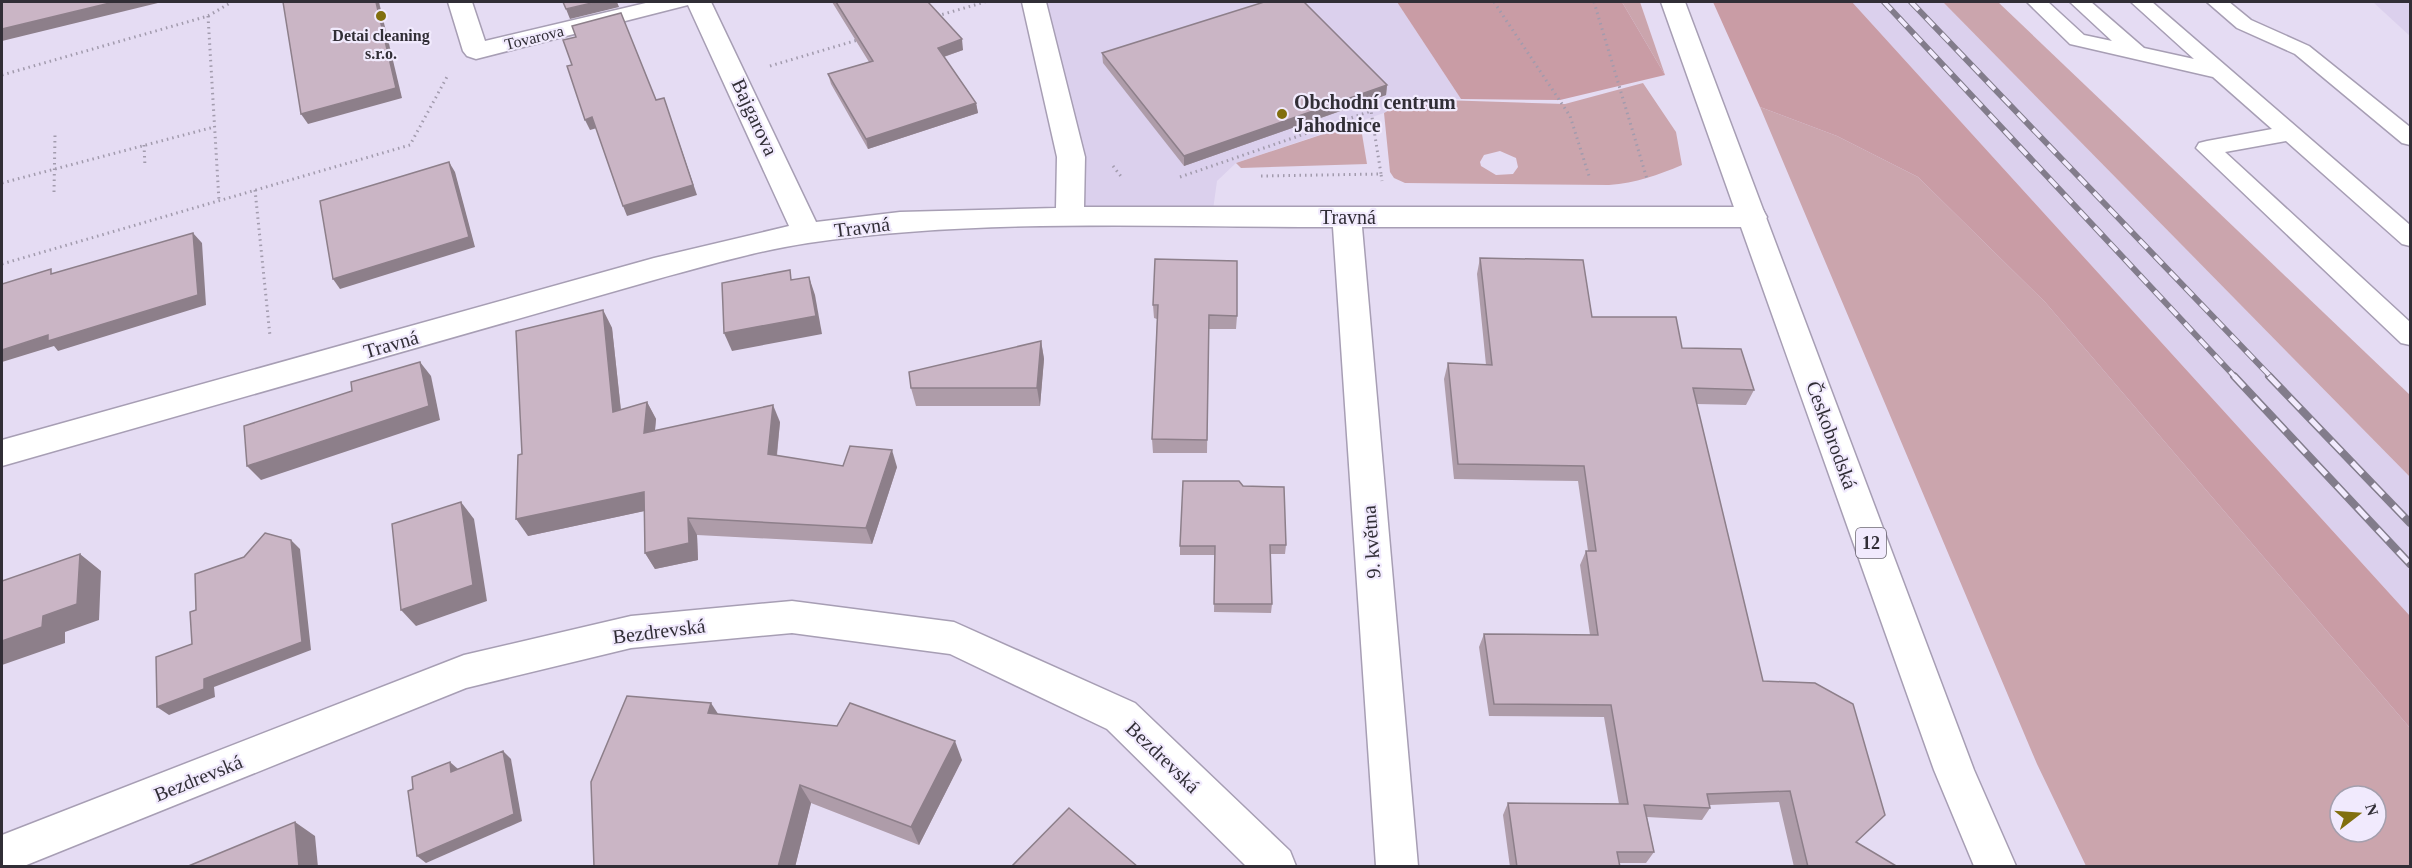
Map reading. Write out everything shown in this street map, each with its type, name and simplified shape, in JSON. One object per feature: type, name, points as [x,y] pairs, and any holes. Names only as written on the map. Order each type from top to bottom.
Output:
[{"type":"street","name":"Tovarova","points":[[460,2],[477,51],[678,2]]},
{"type":"street","name":"Bajgarova","points":[[699,2],[807,233]]},
{"type":"street","points":[[1034,2],[1071,157],[1070,217]]},
{"type":"street","name":"Českobrodská","points":[[1673,2],[1954,770],[1995,867]]},
{"type":"street","name":"Travná","points":[[2,453],[654,269],[741,246],[807,233],[900,222],[1070,217],[1753,217]]},
{"type":"street","name":"9. května","points":[[1347,217],[1390,859]]},
{"type":"street","name":"Bezdrevská","points":[[2,855],[464,672],[631,632],[792,617],[954,638],[1121,716],[1275,867]]},
{"type":"lane","points":[[2037,2],[2077,40],[2221,72]]},
{"type":"lane","points":[[2080,2],[2138,54]]},
{"type":"lane","points":[[2140,2],[2410,238]]},
{"type":"lane","points":[[2217,2],[2244,24],[2302,50],[2410,138]]},
{"type":"lane","points":[[2290,133],[2207,148],[2410,336]]},
{"type":"path","points":[[2,75],[208,16],[232,2]]},
{"type":"path","points":[[928,19],[985,2]]},
{"type":"path","points":[[1494,2],[1570,116],[1590,181]]},
{"type":"path","points":[[1594,2],[1659,217]]},
{"type":"path","points":[[208,16],[219,201]]},
{"type":"path","points":[[736,77],[872,36]]},
{"type":"path","points":[[2,264],[410,145],[445,78],[477,51]]},
{"type":"path","points":[[1176,179],[1371,111],[1381,174]]},
{"type":"path","points":[[2,183],[214,127]]},
{"type":"path","points":[[54,192],[55,135]]},
{"type":"path","points":[[144,145],[145,167]]},
{"type":"path","points":[[255,190],[274,378]]},
{"type":"shaded area","points":[[1034,2],[1397,2],[1461,99],[1410,99],[1384,113],[1236,163],[1217,181],[1212,217],[1070,217],[1071,157]]},
{"type":"shaded area","points":[[1397,2],[1622,2],[1665,75],[1560,100],[1461,99]]},
{"type":"shaded area","points":[[1622,2],[1640,2],[1665,75]]},
{"type":"shaded area","points":[[1713,2],[1852,2],[2410,616],[2410,728],[2045,302],[1918,177],[1837,136],[1760,107]]},
{"type":"shaded area","points":[[1852,2],[1943,2],[2410,477],[2410,616]]},
{"type":"shaded area","points":[[1943,2],[1998,2],[2410,395],[2410,477]]},
{"type":"shaded area","points":[[2373,2],[2410,2],[2410,36]]},
{"type":"shaded area","points":[[1643,83],[1676,132],[1682,165],[1647,178],[1609,185],[1405,183],[1394,178],[1390,172],[1384,113],[1410,99],[1565,104]],"holes":[[[1500,151],[1516,158],[1518,167],[1513,174],[1496,175],[1481,166],[1480,162],[1484,155]]]},
{"type":"shaded area","points":[[1760,107],[1837,136],[1918,177],[2045,302],[2410,728],[2410,866],[2086,866],[2037,764]]},
{"type":"shaded area","points":[[1360,122],[1367,164],[1241,168],[1236,163]]},
{"type":"building","points":[[2,2],[114,2],[2,29]]},
{"type":"building","points":[[283,2],[376,2],[396,88],[301,114]]},
{"type":"building","points":[[563,2],[596,2],[566,9]]},
{"type":"building","points":[[836,2],[928,2],[962,39],[938,48],[976,103],[866,139],[828,74],[873,61]]},
{"type":"building","points":[[1264,2],[1304,2],[1387,85],[1184,156],[1102,53]]},
{"type":"building","points":[[621,13],[656,100],[664,98],[693,185],[623,206],[592,117],[585,120],[567,66],[572,65],[563,40],[576,37],[572,26]]},
{"type":"building","points":[[449,162],[469,237],[333,279],[320,201]]},
{"type":"building","points":[[193,233],[198,295],[48,341],[48,335],[2,350],[2,284],[51,269],[51,274]]},
{"type":"building","points":[[1480,258],[1583,260],[1592,317],[1676,317],[1682,348],[1741,349],[1754,390],[1693,388],[1763,681],[1815,683],[1853,704],[1885,815],[1856,842],[1898,867],[1808,867],[1790,791],[1707,794],[1710,808],[1644,805],[1654,852],[1617,852],[1620,867],[1517,867],[1508,803],[1628,804],[1611,705],[1494,704],[1484,634],[1598,635],[1586,551],[1596,551],[1584,466],[1458,464],[1448,363],[1492,365]]},
{"type":"building","points":[[1155,259],[1237,261],[1237,316],[1209,315],[1207,440],[1152,439],[1158,305],[1153,305]]},
{"type":"building","points":[[790,270],[791,280],[809,277],[816,316],[724,333],[722,283]]},
{"type":"building","points":[[603,310],[613,412],[647,402],[644,433],[773,405],[768,454],[843,466],[850,446],[892,450],[866,528],[688,518],[689,543],[645,553],[644,492],[516,519],[518,455],[522,454],[516,331]]},
{"type":"building","points":[[1041,341],[1037,388],[911,388],[909,372]]},
{"type":"building","points":[[420,362],[429,406],[247,466],[244,426],[352,391],[351,382]]},
{"type":"building","points":[[1183,481],[1239,481],[1243,486],[1284,487],[1286,545],[1270,545],[1272,604],[1214,604],[1215,546],[1180,546]]},
{"type":"building","points":[[461,502],[473,585],[401,610],[392,524]]},
{"type":"building","points":[[265,533],[291,540],[302,642],[204,679],[204,689],[157,707],[156,657],[192,644],[190,612],[196,610],[195,574],[244,557]]},
{"type":"building","points":[[80,554],[77,604],[43,616],[42,627],[2,641],[2,581]]},
{"type":"building","points":[[627,696],[711,703],[708,713],[837,726],[850,703],[955,741],[911,827],[800,785],[778,867],[594,867],[591,782]]},
{"type":"building","points":[[503,751],[514,814],[417,856],[408,791],[413,789],[412,777],[450,762],[451,772]]},
{"type":"building","points":[[1069,808],[1138,867],[1011,867]]},
{"type":"building","points":[[295,822],[299,867],[186,867]]},
{"type":"railway","points":[[1884,2],[2235,377]]},
{"type":"railway","points":[[1911,2],[2271,377]]},
{"type":"railway","points":[[2234,376],[2410,564]]},
{"type":"railway","points":[[2269,376],[2410,523]]},
{"type":"place","name":"Detai cleaning s.r.o.","points":[[381,16]]},
{"type":"place","name":"Obchodní centrum Jahodnice","points":[[1282,114]]}]
